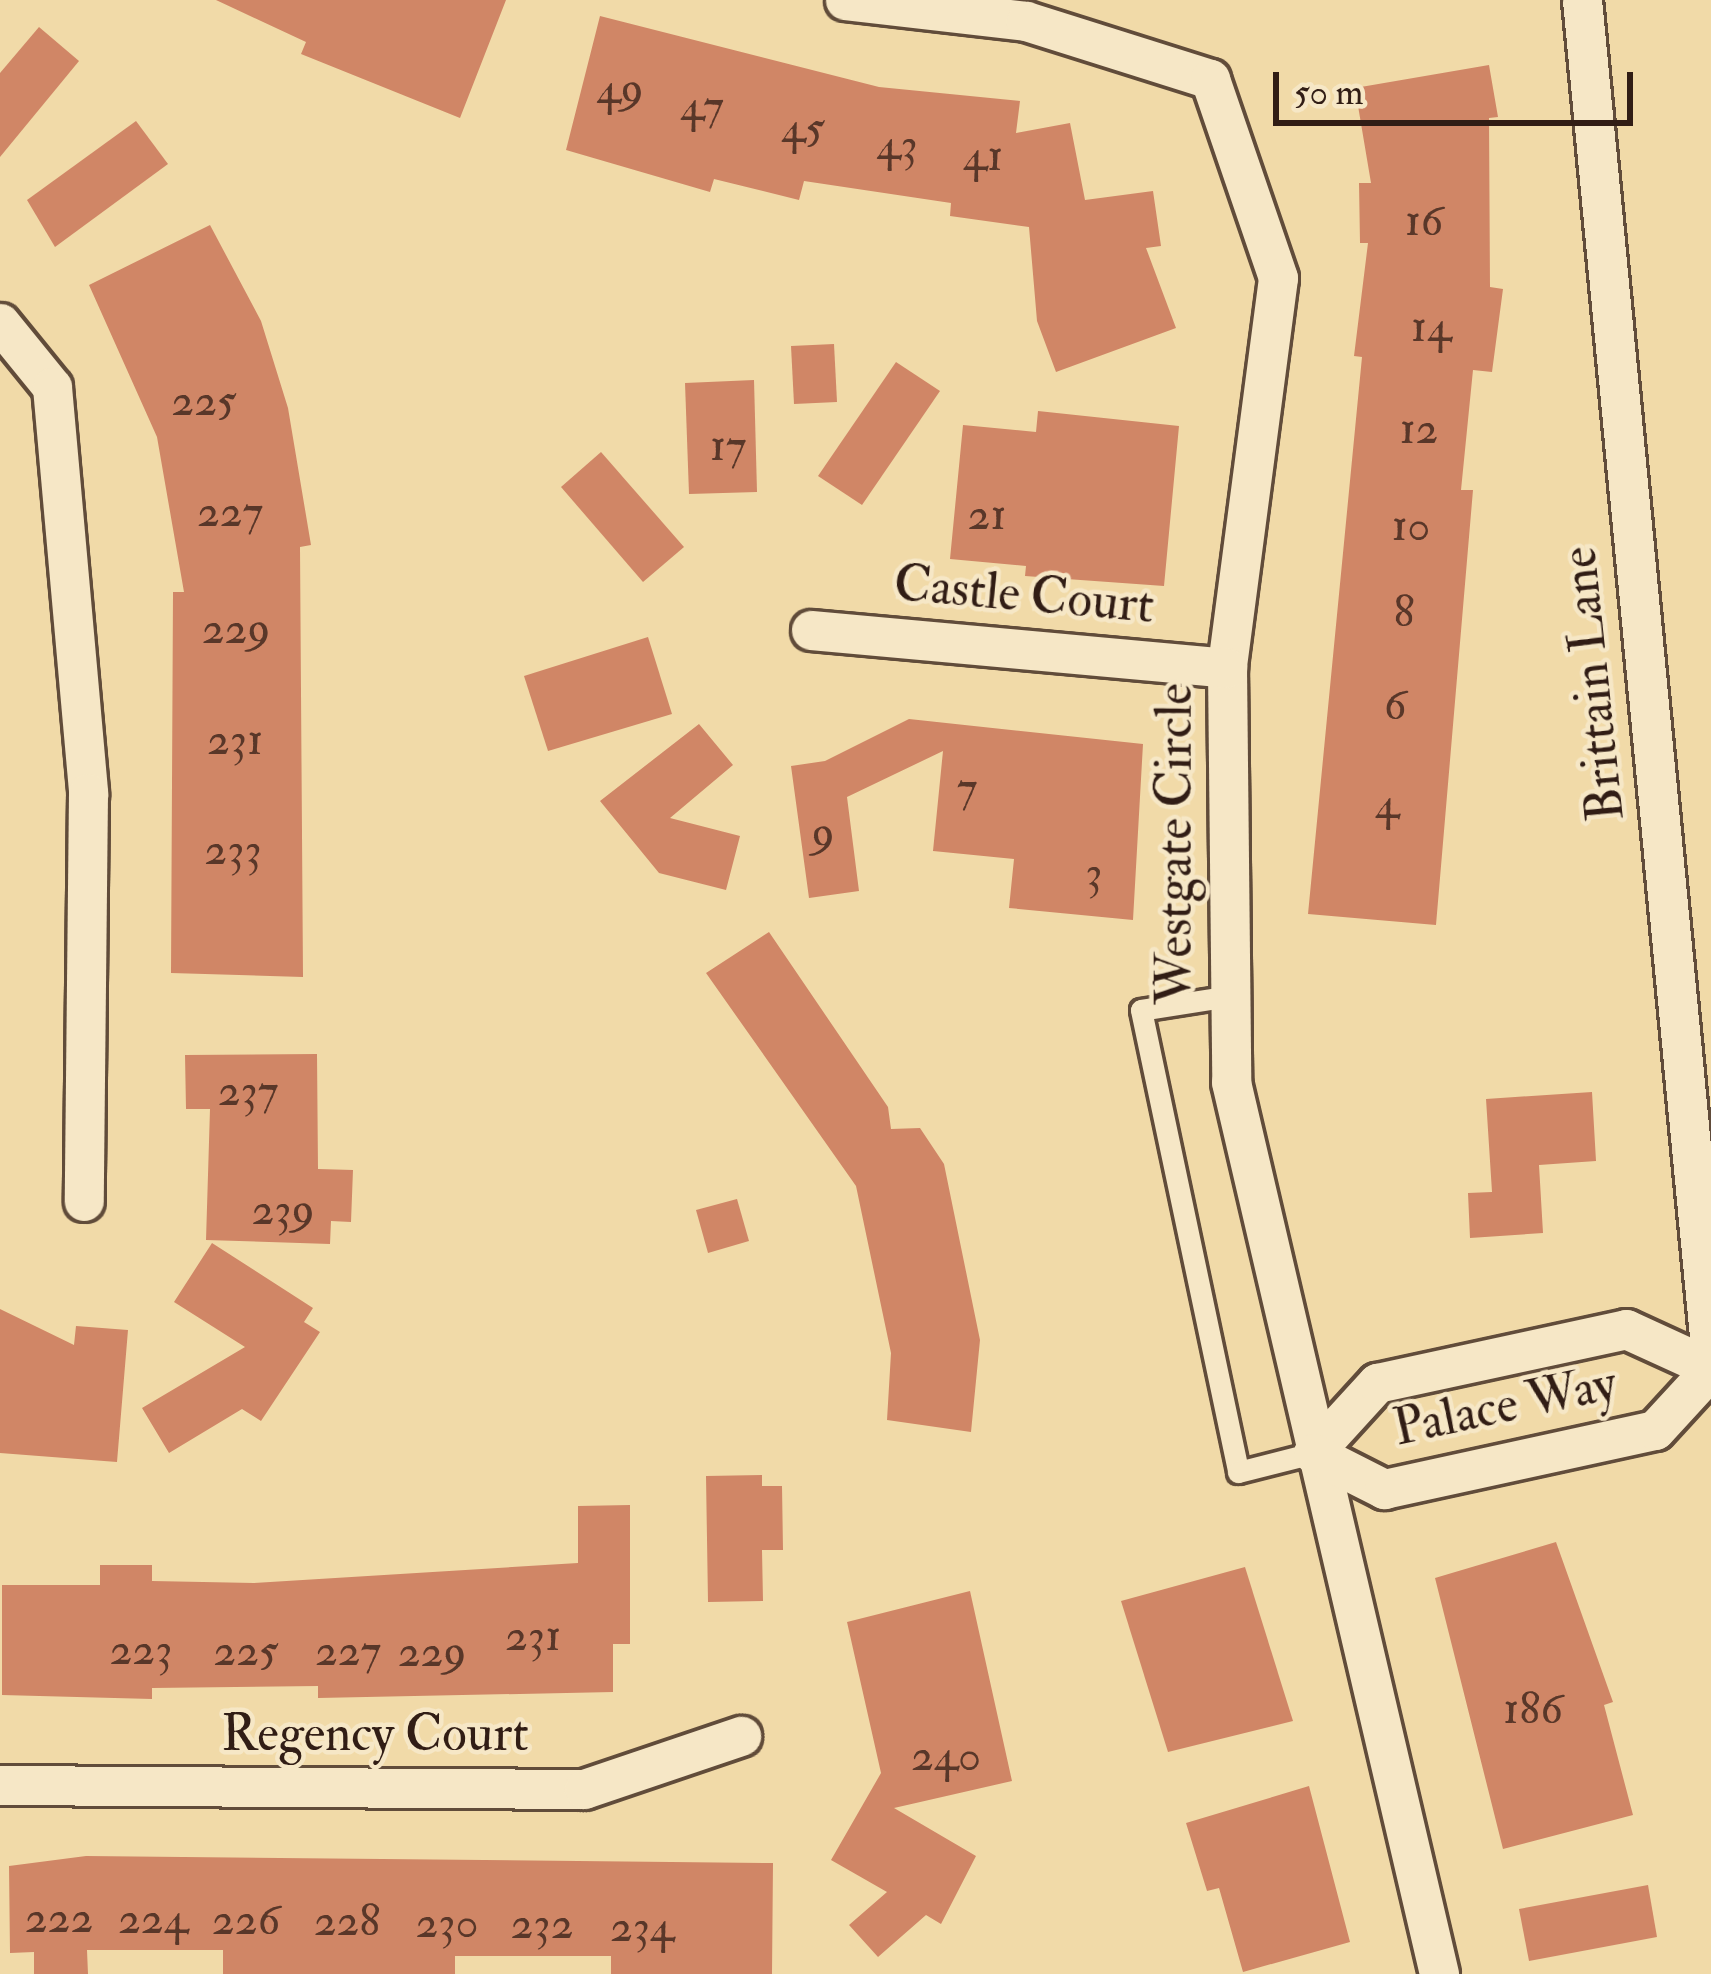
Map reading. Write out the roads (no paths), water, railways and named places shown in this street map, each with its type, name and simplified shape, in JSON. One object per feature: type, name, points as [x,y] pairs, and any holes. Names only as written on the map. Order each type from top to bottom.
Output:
[{"type":"street","name":"Westgate Circle","points":[[845,0],[1026,21],[1210,79],[1278,278],[1227,668],[1231,1082],[1313,1453],[1439,1974]]},
{"type":"street","name":"Brittain Lane","points":[[1582,0],[1711,1356]]},
{"type":"street","points":[[0,322],[52,387],[88,794],[84,1201]]},
{"type":"street","name":"Castle Court","points":[[811,630],[1227,668]]},
{"type":"street","name":"Palace Way","points":[[1626,1329],[1711,1368],[1655,1430],[1384,1489],[1313,1453],[1377,1383],[1626,1329]]},
{"type":"street","name":"Regency Court","points":[[0,1785],[584,1789],[741,1736]]},
{"type":"lane","points":[[1230,996],[1141,1010],[1238,1472],[1313,1453]]}]
